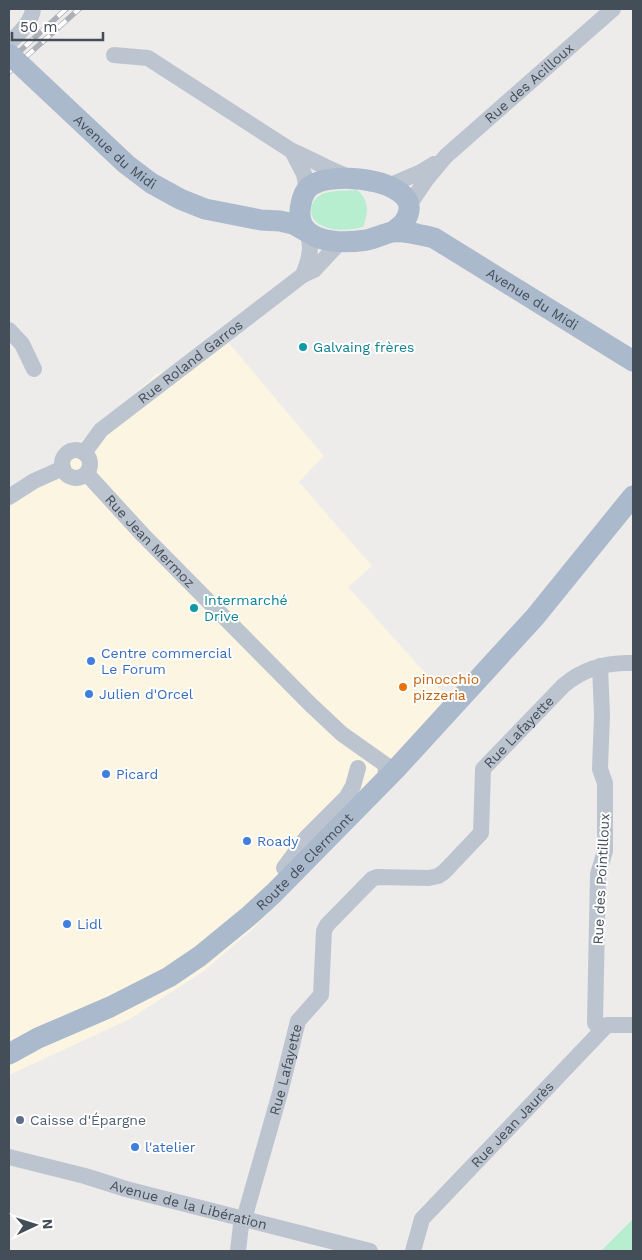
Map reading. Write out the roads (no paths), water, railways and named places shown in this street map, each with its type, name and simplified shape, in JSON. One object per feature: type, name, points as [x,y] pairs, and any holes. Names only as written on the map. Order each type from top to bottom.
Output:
[{"type":"main road","name":"Avenue du Midi","points":[[9,54],[126,164],[151,183],[180,200],[205,209],[294,224],[307,232]]},
{"type":"main road","points":[[349,178],[374,181],[388,186],[402,194],[409,204],[408,214],[404,223],[393,232],[368,239],[341,242],[317,237],[307,232],[302,224],[300,211],[305,193],[311,186],[324,180],[349,178]]},
{"type":"main road","name":"Avenue du Midi","points":[[242,215],[280,210],[290,206],[305,193]]},
{"type":"main road","name":"Avenue du Midi","points":[[409,204],[434,238]]},
{"type":"main road","name":"Avenue du Midi","points":[[393,232],[434,238],[633,361]]},
{"type":"main road","name":"Route de Clermont","points":[[221,938],[235,920],[284,868],[534,617],[633,496]]},
{"type":"main road","name":"Route de Clermont","points":[[9,1054],[38,1038],[110,1007],[169,977],[221,938],[274,893],[381,771]]},
{"type":"main road","name":"Route de Clermont","points":[[9,1069],[110,1007]]},
{"type":"street","points":[[9,42],[28,21],[33,14],[33,9]]},
{"type":"street","name":"Rue des Acilloux","points":[[388,186],[421,172],[446,156],[613,9]]},
{"type":"street","points":[[114,55],[148,58],[292,151],[349,178]]},
{"type":"street","points":[[292,151],[304,174],[305,193]]},
{"type":"street","name":"Rue des Acilloux","points":[[409,204],[446,156]]},
{"type":"street","points":[[303,275],[308,264],[311,248],[307,232]]},
{"type":"street","name":"Rue Roland Garros","points":[[84,453],[101,430],[303,275],[314,270],[341,242]]},
{"type":"street","points":[[9,330],[22,344],[34,369]]},
{"type":"street","points":[[78,450],[84,453],[90,463],[87,474],[76,478],[70,477],[63,468],[63,461],[66,455],[71,451],[78,450]]},
{"type":"street","points":[[9,497],[34,481],[63,468]]},
{"type":"street","name":"Rue Jean Mermoz","points":[[87,474],[143,535],[381,771]]},
{"type":"street","name":"Rue Lafayette","points":[[238,1251],[238,1237],[280,1093],[298,1021],[321,994],[324,932],[327,925],[376,877],[429,878],[444,872],[481,833],[483,768],[574,677],[600,666],[616,662],[633,663]]},
{"type":"street","name":"Rue des Pointilloux","points":[[600,666],[602,715],[600,769],[605,783],[605,851],[598,874],[595,1023],[601,1031]]},
{"type":"street","name":"Rue Jean Mermoz","points":[[342,734],[381,771]]},
{"type":"street","points":[[601,1031],[607,1025],[633,1025]]},
{"type":"street","name":"Rue Jean Jaurès","points":[[413,1251],[422,1219],[601,1031]]},
{"type":"street","name":"Avenue de la Libération","points":[[9,1157],[370,1251]]},
{"type":"railway","points":[[9,61],[66,9]]},
{"type":"railway","points":[[9,72],[79,9]]},
{"type":"place","name":"Galvaing frères","points":[[303,347]]},
{"type":"place","name":"Intermarché Drive","points":[[194,608]]},
{"type":"place","name":"Centre commercial Le Forum","points":[[91,661]]},
{"type":"place","name":"pinocchio pizzeria","points":[[403,687]]},
{"type":"place","name":"Julien d'Orcel","points":[[89,694]]},
{"type":"place","name":"Picard","points":[[106,774]]},
{"type":"place","name":"Roady","points":[[247,841]]},
{"type":"place","name":"Lidl","points":[[67,924]]},
{"type":"place","name":"Caisse d'Épargne","points":[[20,1120]]},
{"type":"place","name":"l'atelier","points":[[135,1147]]}]
